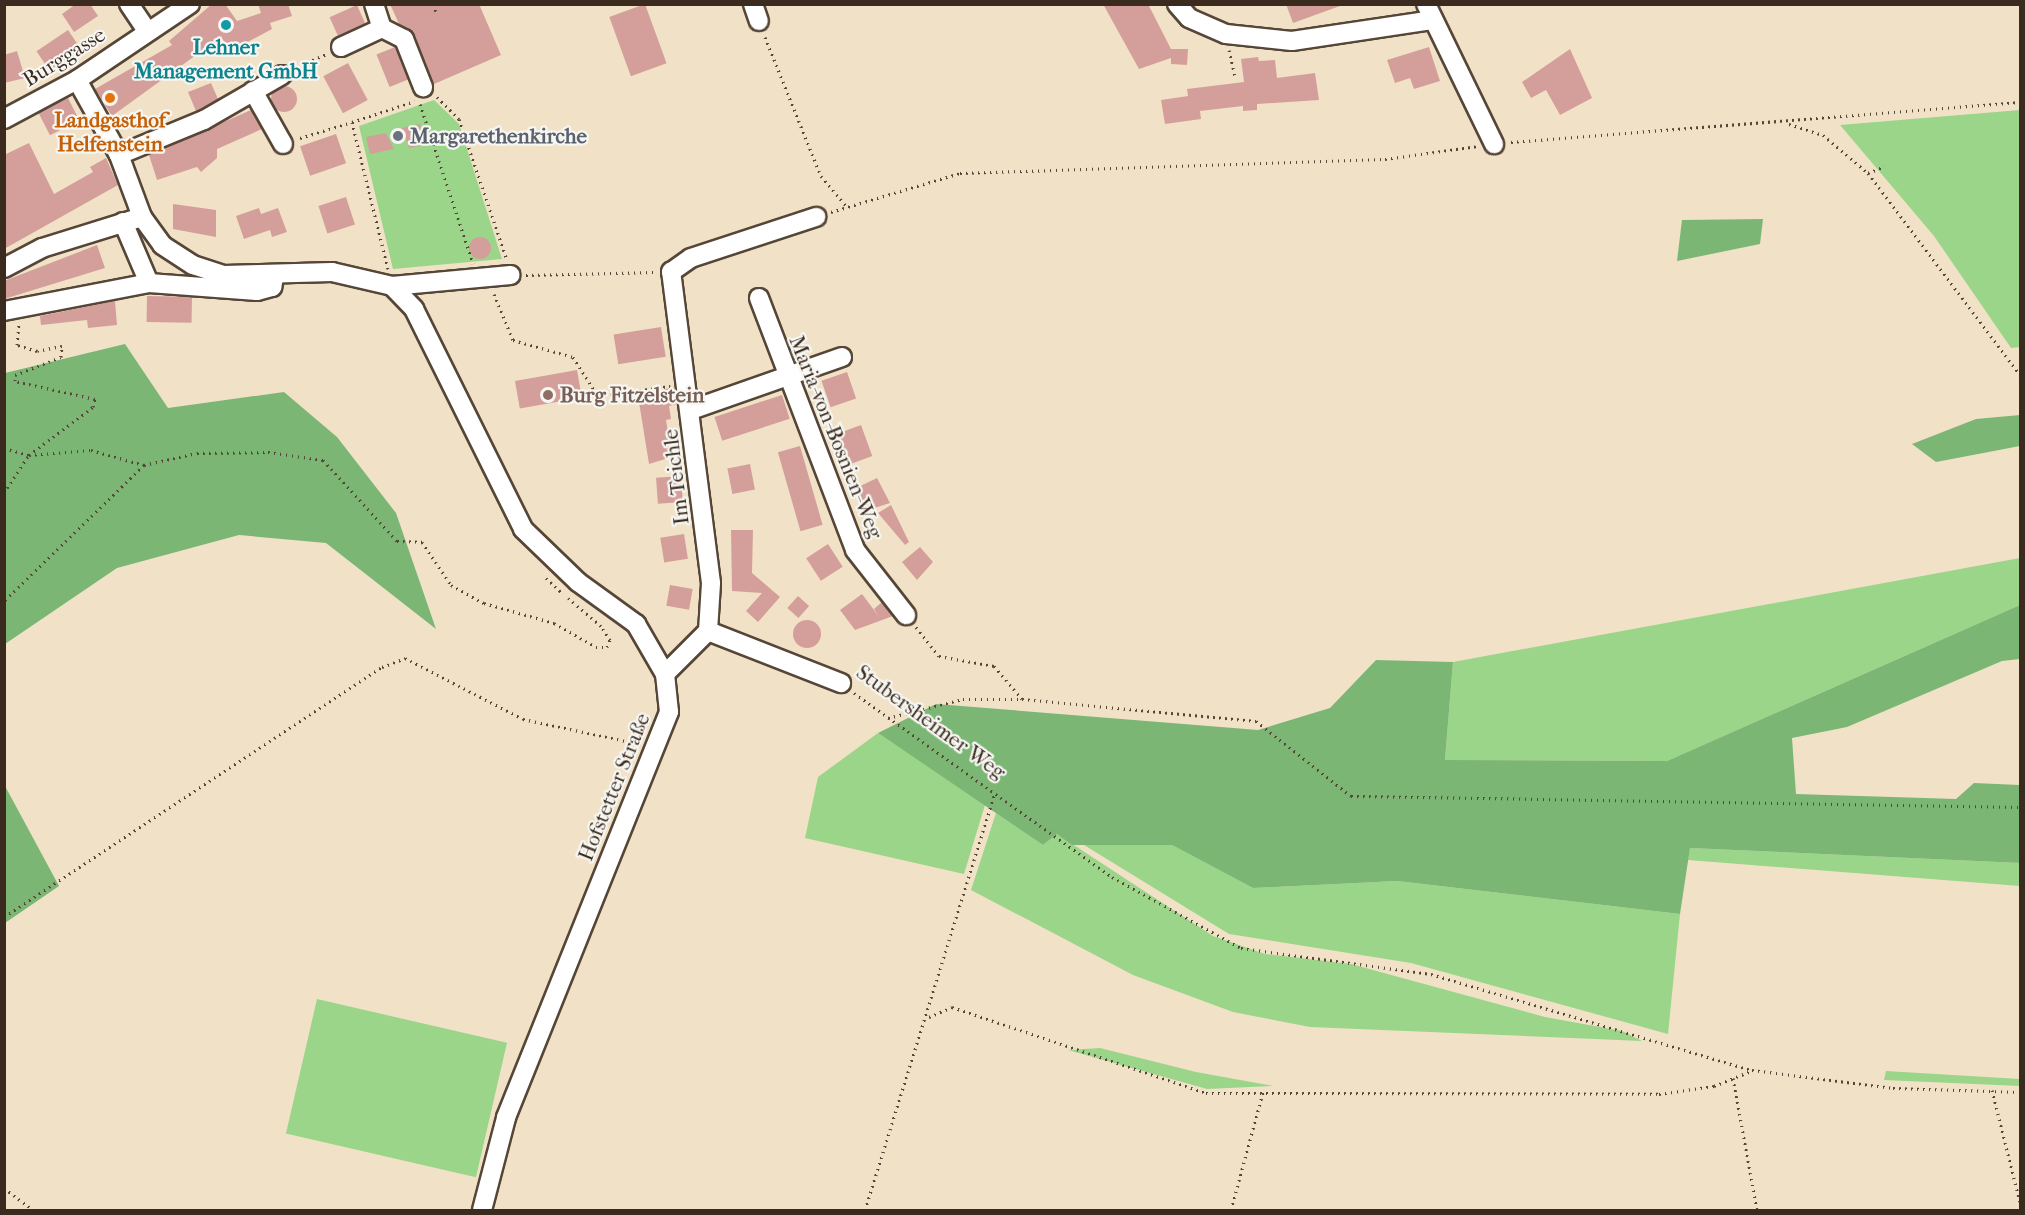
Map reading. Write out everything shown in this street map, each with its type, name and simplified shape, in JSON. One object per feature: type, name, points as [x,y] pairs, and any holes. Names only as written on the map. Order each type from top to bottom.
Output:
[{"type":"street","points":[[129,4],[146,29]]},
{"type":"street","points":[[374,4],[382,28],[404,39],[422,95]]},
{"type":"street","points":[[1177,4],[1189,18],[1226,34],[1292,41],[1430,12],[1494,144]]},
{"type":"street","name":"Burggasse","points":[[4,119],[77,81],[146,29],[188,5]]},
{"type":"street","points":[[341,47],[382,28]]},
{"type":"street","points":[[119,155],[204,120],[282,75]]},
{"type":"street","points":[[77,81],[119,155],[142,217],[162,245],[193,265],[224,275],[332,272],[391,281],[510,275]]},
{"type":"street","points":[[253,91],[283,144]]},
{"type":"street","points":[[4,268],[42,248],[142,217]]},
{"type":"street","points":[[671,272],[691,258],[816,217]]},
{"type":"street","points":[[123,222],[149,284]]},
{"type":"street","name":"Im Teichle","points":[[671,272],[691,410],[711,583],[708,631]]},
{"type":"street","points":[[9,310],[149,284],[257,291],[272,287],[275,274]]},
{"type":"street","name":"Hofstetter Straße","points":[[391,281],[414,309],[524,529],[578,582],[636,624],[665,674],[669,712],[657,747],[506,1118],[482,1210]]},
{"type":"street","name":"Maria-von-Bosnien-Weg","points":[[759,298],[785,377],[855,550],[906,615]]},
{"type":"street","points":[[691,410],[842,357]]},
{"type":"street","points":[[665,674],[708,631]]},
{"type":"street","name":"Stubersheimer Weg","points":[[708,631],[841,683]]},
{"type":"path","points":[[433,4],[436,12]]},
{"type":"path","points":[[756,13],[821,176],[848,207]]},
{"type":"path","points":[[1226,34],[1234,75]]},
{"type":"path","points":[[282,75],[341,47]]},
{"type":"path","points":[[422,95],[483,276],[513,340],[573,357],[598,396],[687,383]]},
{"type":"path","points":[[283,144],[352,122],[422,95],[441,97],[459,119],[502,238],[510,275],[671,272]]},
{"type":"path","points":[[816,217],[960,173],[1385,159],[1494,144],[1788,124],[2020,102]]},
{"type":"path","points":[[352,122],[391,281]]},
{"type":"path","points":[[1788,124],[1822,135],[1868,173],[2020,375]]},
{"type":"path","points":[[1868,173],[1885,166]]},
{"type":"path","points":[[4,493],[29,455],[93,407],[95,399],[15,381],[15,375],[61,357],[62,346],[37,351],[17,345],[19,321],[9,310]]},
{"type":"path","points":[[4,448],[29,455],[91,450],[144,465],[197,453],[268,452],[323,460],[397,541],[422,542],[451,585],[484,603],[554,623],[596,647],[607,647],[610,640],[540,570]]},
{"type":"path","points":[[4,601],[144,465]]},
{"type":"path","points":[[906,615],[939,656],[994,666],[1022,699]]},
{"type":"path","points":[[4,917],[382,667],[405,658],[523,719],[657,747]]},
{"type":"path","name":"Stubersheimer Weg","points":[[841,683],[994,796],[1112,878],[1241,948],[1431,974],[1752,1070],[1893,1088],[2020,1092]]},
{"type":"path","points":[[888,718],[963,699],[1022,699],[1256,721],[1351,796],[2020,807]]},
{"type":"path","points":[[865,1210],[929,1017],[994,796]]},
{"type":"path","points":[[929,1017],[952,1006],[1206,1093],[1659,1094],[1734,1078],[1752,1070]]},
{"type":"path","points":[[1734,1078],[1757,1210]]},
{"type":"path","points":[[1992,1090],[2020,1202]]},
{"type":"path","points":[[1230,1210],[1263,1092]]},
{"type":"path","points":[[4,1188],[33,1210]]},
{"type":"green space","points":[[434,100],[459,124],[502,259],[393,269],[359,126]]},
{"type":"green space","points":[[2020,110],[2020,347],[2011,348],[1934,236],[1840,125]]},
{"type":"green space","points":[[1763,219],[1760,244],[1677,261],[1682,220]]},
{"type":"green space","points":[[125,344],[168,408],[284,392],[337,437],[396,513],[436,629],[326,543],[239,535],[117,568],[5,644],[5,373]]},
{"type":"green space","points":[[2020,415],[2020,446],[1936,462],[1912,444],[1976,419]]},
{"type":"green space","points":[[2020,558],[2020,605],[1667,761],[1445,760],[1453,662]]},
{"type":"green space","points":[[2020,605],[2020,659],[2002,661],[1847,727],[1792,738],[1796,794],[1956,799],[1974,783],[2020,785],[2020,863],[1690,848],[1680,914],[1397,881],[1253,888],[1172,845],[1072,845],[1057,834],[1043,845],[878,733],[936,704],[1258,730],[1330,708],[1376,660],[1453,662],[1445,760],[1667,761]]},
{"type":"green space","points":[[878,733],[985,805],[964,874],[805,838],[818,777]]},
{"type":"green space","points":[[5,786],[59,886],[4,923]]},
{"type":"green space","points":[[996,813],[1043,845],[1057,834],[1213,936],[1265,954],[1351,964],[1545,1017],[1622,1031],[1642,1041],[1310,1027],[1233,1012],[1133,975],[971,890]]},
{"type":"green space","points":[[1084,845],[1172,845],[1253,888],[1397,881],[1680,914],[1668,1034],[1411,963],[1229,934]]},
{"type":"green space","points":[[1690,848],[2020,863],[2020,886],[1688,860]]},
{"type":"green space","points":[[317,999],[507,1043],[476,1177],[286,1133]]},
{"type":"green space","points":[[1100,1048],[1196,1072],[1273,1086],[1207,1089],[1068,1050]]},
{"type":"green space","points":[[1886,1071],[2020,1079],[2020,1086],[1884,1080]]},
{"type":"building","points":[[76,4],[90,4],[98,16],[74,32],[62,14]]},
{"type":"building","points":[[212,4],[225,4],[237,21],[261,13],[258,4],[288,4],[292,16],[270,23],[272,29],[231,51],[221,37],[112,116],[95,89],[172,45],[169,41]]},
{"type":"building","points":[[390,4],[479,4],[501,55],[434,84],[414,35],[399,24]]},
{"type":"building","points":[[645,4],[667,63],[631,76],[609,17]]},
{"type":"building","points":[[1103,4],[1148,4],[1171,49],[1188,49],[1187,65],[1171,64],[1171,58],[1139,69]]},
{"type":"building","points":[[1286,4],[1339,4],[1340,6],[1293,23]]},
{"type":"building","points":[[357,5],[365,23],[338,35],[330,17]]},
{"type":"building","points":[[68,30],[81,49],[49,70],[36,51]]},
{"type":"building","points":[[395,47],[408,79],[390,87],[376,54]]},
{"type":"building","points":[[1429,47],[1440,81],[1414,89],[1410,78],[1395,83],[1387,60]]},
{"type":"building","points":[[1570,49],[1592,98],[1560,115],[1546,90],[1531,98],[1522,82]]},
{"type":"building","points":[[17,51],[25,78],[4,83],[4,55]]},
{"type":"building","points":[[1258,57],[1259,61],[1275,60],[1277,78],[1315,73],[1319,100],[1257,104],[1257,110],[1243,111],[1243,106],[1200,111],[1201,119],[1165,124],[1161,100],[1188,96],[1187,89],[1244,82],[1241,59]]},
{"type":"building","points":[[348,63],[368,100],[343,113],[323,76]]},
{"type":"building","points":[[211,83],[218,99],[196,111],[188,92]]},
{"type":"building","points":[[284,86],[293,90],[297,99],[293,108],[284,112],[275,108],[271,99],[275,90]]},
{"type":"building","points":[[68,98],[79,120],[50,135],[39,113]]},
{"type":"building","points":[[251,110],[262,129],[217,149],[217,158],[201,172],[197,167],[157,180],[149,155]]},
{"type":"building","points":[[420,124],[424,145],[409,148],[402,128]]},
{"type":"building","points":[[386,133],[394,149],[370,154],[366,137]]},
{"type":"building","points":[[336,134],[346,163],[310,176],[300,146]]},
{"type":"building","points":[[29,143],[54,194],[93,172],[90,167],[106,158],[118,185],[4,249],[4,155]]},
{"type":"building","points":[[346,197],[355,225],[327,234],[318,206]]},
{"type":"building","points":[[173,204],[216,210],[216,237],[173,229]]},
{"type":"building","points":[[259,208],[261,214],[278,208],[287,232],[272,237],[270,230],[244,239],[236,216]]},
{"type":"building","points":[[480,237],[490,244],[491,248],[484,258],[480,259],[470,252],[469,248],[476,238]]},
{"type":"building","points":[[97,245],[105,268],[4,299],[4,281]]},
{"type":"building","points":[[147,296],[192,297],[192,323],[147,322]]},
{"type":"building","points":[[115,301],[117,325],[88,328],[87,320],[41,325],[40,316]]},
{"type":"building","points":[[661,327],[666,357],[618,364],[614,335]]},
{"type":"building","name":"Burg Fitzelstein","points":[[577,370],[582,398],[520,409],[515,381]]},
{"type":"building","points":[[847,372],[856,398],[831,407],[821,381]]},
{"type":"building","points":[[674,387],[677,404],[669,406],[671,419],[666,420],[672,457],[649,464],[638,396]]},
{"type":"building","points":[[782,395],[790,419],[722,441],[714,417]]},
{"type":"building","points":[[861,425],[872,456],[848,465],[837,434]]},
{"type":"building","points":[[800,446],[823,525],[800,531],[778,452]]},
{"type":"building","points":[[750,464],[755,490],[732,494],[727,468]]},
{"type":"building","points":[[681,476],[683,502],[658,504],[656,478]]},
{"type":"building","points":[[877,478],[890,503],[865,511],[854,489]]},
{"type":"building","points":[[891,505],[909,542],[905,545],[878,513]]},
{"type":"building","points":[[731,530],[753,530],[752,573],[780,597],[758,622],[746,611],[762,593],[732,591]]},
{"type":"building","points":[[684,534],[688,559],[664,562],[660,538]]},
{"type":"building","points":[[828,544],[843,567],[821,581],[806,558]]},
{"type":"building","points":[[920,547],[933,562],[917,580],[902,562]]},
{"type":"building","points":[[670,585],[693,589],[689,610],[666,606]]},
{"type":"building","points":[[862,594],[880,618],[874,609],[882,602],[893,616],[855,630],[840,610]]},
{"type":"building","points":[[798,596],[809,606],[798,618],[787,608]]},
{"type":"building","points":[[807,620],[817,624],[821,634],[817,644],[807,648],[797,644],[793,634],[797,624]]},
{"type":"place","name":"Lehner Management GmbH","points":[[226,25]]},
{"type":"place","name":"Landgasthof Helfenstein","points":[[110,98]]},
{"type":"place","name":"Margarethenkirche","points":[[398,136]]},
{"type":"place","name":"Burg Fitzelstein","points":[[548,395]]}]
